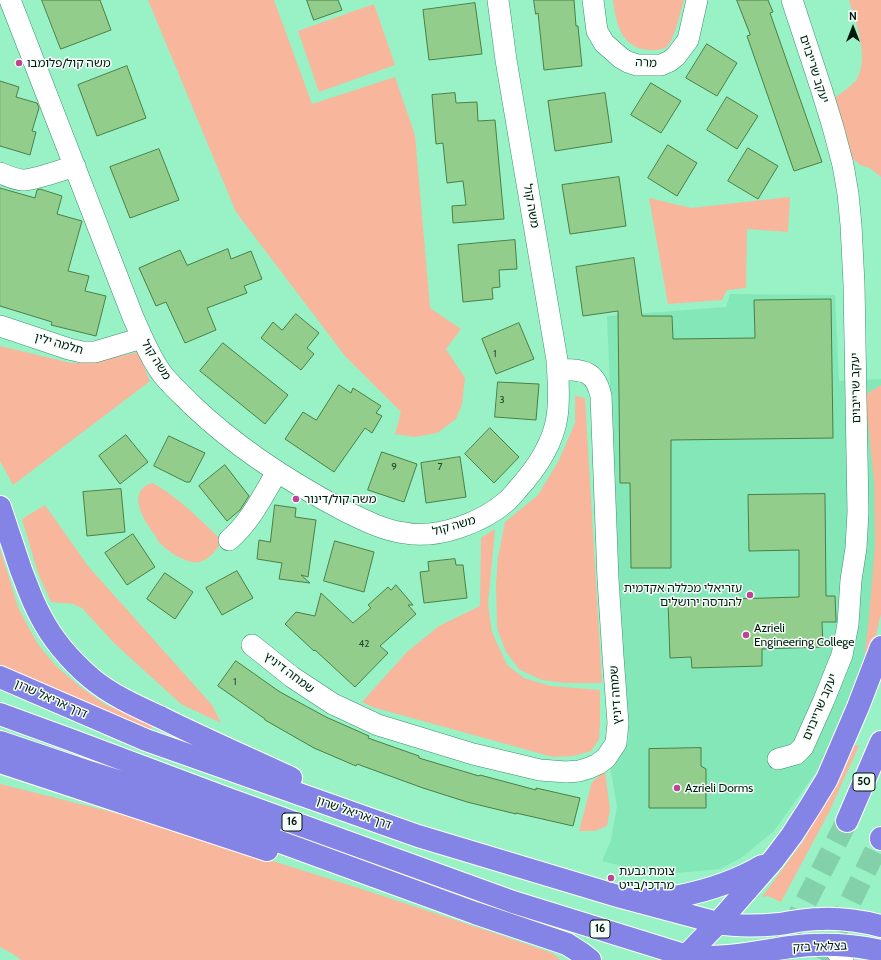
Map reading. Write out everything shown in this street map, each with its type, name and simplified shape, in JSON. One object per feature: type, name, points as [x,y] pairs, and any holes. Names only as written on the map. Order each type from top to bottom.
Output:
[{"type":"highway","points":[[0,507],[29,591],[39,614],[50,633],[64,651],[92,678],[138,707],[177,726],[418,836]]},
{"type":"highway","points":[[684,958],[718,923],[774,859],[810,807],[826,779],[858,707],[881,647]]},
{"type":"highway","name":"דרך אריאל שרון","points":[[0,676],[146,740],[418,836],[621,897],[718,923]]},
{"type":"highway","name":"16","points":[[0,714],[513,902],[684,958]]},
{"type":"highway","points":[[0,742],[309,842],[513,902]]},
{"type":"highway","name":"50","points":[[847,821],[881,742]]},
{"type":"highway","points":[[0,762],[326,870],[475,913]]},
{"type":"highway","points":[[89,772],[475,913],[567,944],[581,952],[590,960]]},
{"type":"highway","points":[[621,897],[652,899],[670,897],[702,890],[732,881],[753,872],[774,859]]},
{"type":"highway","name":"16","points":[[718,923],[760,926],[833,919],[881,926]]},
{"type":"highway","name":"בצלאל בזק","points":[[684,958],[720,957],[804,946],[837,952],[859,947],[881,952]]},
{"type":"street","name":"משה קול","points":[[10,0],[133,317],[154,362],[163,375],[216,427],[256,458],[277,472],[320,498],[371,524],[388,530],[420,534],[438,533],[473,522],[489,514],[507,501],[535,469],[554,433],[557,416],[558,399],[556,353],[506,60],[498,0]]},
{"type":"street","name":"מרה","points":[[593,0],[597,31],[604,42],[621,58],[637,65],[661,65],[670,61],[676,56],[688,40],[697,0]]},
{"type":"street","name":"יעקב שרייבוים","points":[[778,759],[796,754],[803,747],[842,655],[848,624],[851,580],[856,548],[858,512],[854,284],[848,194],[843,165],[833,128],[792,0]]},
{"type":"street","points":[[0,173],[22,180],[75,166]]},
{"type":"street","name":"תלמה ילין","points":[[0,326],[82,352],[95,352],[142,338]]},
{"type":"street","name":"שמחה דיניץ","points":[[252,645],[292,677],[333,704],[378,725],[473,754],[540,770],[566,772],[579,771],[598,764],[606,758],[616,744],[618,723],[609,587],[601,396],[596,382],[588,373],[582,370],[557,369]]},
{"type":"street","points":[[229,540],[249,519],[277,472]]},
{"type":"street","points":[[868,960],[872,956],[881,952]]},
{"type":"shaded area","points":[[148,0],[274,0],[312,104],[395,77],[415,135],[430,308],[461,329],[446,349],[465,378],[462,404],[456,419],[437,433],[415,437],[395,434],[401,412],[345,356],[236,212]]},
{"type":"shaded area","points":[[613,0],[684,0],[676,29],[669,44],[663,49],[652,50],[642,49],[627,41],[619,27]]},
{"type":"shaded area","points":[[849,0],[881,0],[881,177],[870,168],[860,165],[850,156],[833,99],[857,79],[862,60],[860,40]]},
{"type":"shaded area","points":[[374,4],[395,65],[319,92],[298,31]]},
{"type":"shaded area","points":[[790,197],[788,232],[747,229],[746,288],[727,290],[722,300],[668,304],[649,198],[691,208]]},
{"type":"shaded area","name":"עזריאלי מכללה אקדמית להנדסה ירושלים","points":[[730,294],[835,295],[839,381],[881,379],[881,613],[845,722],[822,764],[774,831],[741,858],[720,869],[677,873],[641,871],[602,861],[611,840],[617,806],[610,767],[621,754],[629,739],[618,577],[607,316],[726,307]]},
{"type":"shaded area","points":[[0,346],[71,363],[90,363],[138,352],[150,381],[13,485],[0,461]]},
{"type":"shaded area","points":[[881,385],[881,614],[862,679],[875,545],[874,483],[865,395]]},
{"type":"shaded area","points":[[575,396],[585,398],[602,683],[565,683],[542,680],[520,670],[506,652],[497,628],[496,585],[498,558],[505,522],[538,495],[559,460],[575,423]]},
{"type":"shaded area","points":[[153,483],[181,502],[222,541],[207,559],[200,562],[185,560],[180,558],[159,542],[142,514],[138,499],[140,492],[145,487]]},
{"type":"shaded area","points":[[45,505],[88,566],[212,705],[221,723],[181,704],[115,644],[82,608],[73,604],[51,602],[38,573],[22,519]]},
{"type":"shaded area","points":[[495,529],[488,604],[492,632],[507,665],[524,678],[551,686],[600,690],[599,739],[591,751],[573,756],[553,757],[372,707],[362,702],[407,652],[439,626],[480,606],[481,538]]},
{"type":"shaded area","points":[[0,549],[18,607],[40,647],[56,666],[79,686],[106,705],[154,724],[149,732],[0,667]]},
{"type":"shaded area","points":[[851,744],[859,746],[829,812],[781,902],[768,896],[762,897],[804,840]]},
{"type":"shaded area","points":[[605,771],[610,810],[607,826],[595,831],[579,831],[592,782]]},
{"type":"shaded area","points":[[0,784],[136,818],[371,892],[503,936],[552,953],[561,960],[21,960],[0,947]]},
{"type":"building","points":[[42,0],[100,0],[111,30],[61,49]]},
{"type":"building","points":[[307,0],[338,0],[342,10],[314,20]]},
{"type":"building","points":[[534,0],[574,0],[582,66],[544,70],[538,13],[536,14]]},
{"type":"building","points":[[737,0],[768,0],[773,12],[770,13],[822,162],[794,171],[747,36],[750,35]]},
{"type":"building","points":[[475,3],[482,54],[429,60],[423,10]]},
{"type":"building","points":[[707,44],[737,63],[717,96],[686,78]]},
{"type":"building","points":[[127,66],[146,118],[97,136],[78,85]]},
{"type":"building","points":[[0,81],[19,87],[16,97],[37,103],[39,108],[32,131],[36,132],[30,155],[0,146]]},
{"type":"building","points":[[651,83],[681,101],[661,133],[631,115]]},
{"type":"building","points":[[455,93],[456,103],[477,102],[478,121],[495,120],[504,219],[453,223],[452,206],[466,205],[463,181],[447,183],[443,143],[436,144],[432,95]]},
{"type":"building","points":[[605,93],[612,142],[555,151],[548,101]]},
{"type":"building","points":[[727,97],[758,116],[737,149],[707,130]]},
{"type":"building","points":[[668,145],[697,163],[677,196],[648,178]]},
{"type":"building","points":[[748,148],[778,166],[758,199],[728,181]]},
{"type":"building","points":[[159,149],[179,200],[130,218],[110,167]]},
{"type":"building","points":[[619,177],[626,226],[570,234],[562,185]]},
{"type":"building","points":[[0,188],[35,198],[37,190],[40,189],[62,196],[57,214],[82,221],[68,271],[89,276],[85,291],[106,296],[96,336],[51,325],[52,322],[0,306]]},
{"type":"building","points":[[515,240],[517,269],[499,270],[500,287],[492,288],[493,299],[463,302],[458,245]]},
{"type":"building","points":[[228,249],[231,259],[251,251],[262,279],[244,286],[247,293],[207,308],[216,330],[185,343],[166,302],[156,306],[139,268],[180,250],[187,265]]},
{"type":"building","points":[[634,258],[642,316],[672,316],[673,339],[755,338],[754,300],[831,299],[833,438],[671,440],[671,568],[631,568],[630,483],[620,483],[618,311],[583,316],[576,267]]},
{"type":"building","points":[[296,314],[319,333],[307,348],[314,354],[301,370],[261,338],[273,322],[282,330]]},
{"type":"building","points":[[519,323],[534,359],[496,374],[482,339]]},
{"type":"building","points":[[223,343],[288,395],[265,424],[200,371]]},
{"type":"building","points":[[498,382],[539,384],[536,420],[495,417]]},
{"type":"building","points":[[339,385],[351,393],[353,388],[381,406],[376,413],[382,416],[372,433],[365,428],[334,472],[285,439],[303,412],[316,420]]},
{"type":"building","points":[[490,428],[519,457],[494,483],[465,454]]},
{"type":"building","points":[[126,435],[148,462],[120,484],[99,456]]},
{"type":"building","points":[[169,436],[205,453],[190,482],[186,482],[154,466]]},
{"type":"building","points":[[382,452],[417,464],[404,502],[368,490]]},
{"type":"building","points":[[460,457],[466,497],[426,503],[421,463]]},
{"type":"building","points":[[225,465],[249,496],[240,510],[227,521],[199,486]]},
{"type":"building","points":[[121,489],[125,532],[87,536],[83,492]]},
{"type":"building","name":"Azrieli Engineering College","points":[[825,494],[826,596],[835,596],[836,622],[822,622],[823,647],[762,649],[762,666],[692,668],[691,657],[670,658],[668,601],[799,597],[799,550],[749,551],[748,495]]},
{"type":"building","points":[[275,505],[296,508],[295,517],[316,520],[308,577],[301,575],[310,583],[279,579],[282,563],[257,559],[259,540],[270,542]]},
{"type":"building","points":[[133,534],[155,567],[127,585],[105,553]]},
{"type":"building","points":[[335,541],[374,552],[364,592],[324,581]]},
{"type":"building","points":[[455,559],[456,565],[463,565],[467,598],[424,603],[420,572],[429,571],[428,562]]},
{"type":"building","points":[[237,571],[253,598],[222,615],[206,588]]},
{"type":"building","points":[[165,573],[193,592],[175,619],[147,599]]},
{"type":"building","points":[[396,585],[413,605],[408,605],[416,614],[380,646],[388,653],[355,687],[285,624],[296,612],[315,616],[321,593],[353,623],[371,608],[368,605],[388,587],[391,590]]},
{"type":"building","points":[[236,661],[280,692],[326,717],[369,736],[368,738],[419,756],[419,758],[479,776],[480,775],[536,790],[536,788],[580,798],[573,826],[467,802],[357,764],[356,766],[314,748],[265,720],[218,686]]},
{"type":"building","name":"Azrieli Dorms","points":[[701,748],[701,766],[706,769],[706,808],[649,808],[649,749]]},
{"type":"tunnel","points":[[776,960],[847,821]]},
{"type":"tunnel","points":[[822,960],[881,839]]},
{"type":"place","name":"משה קול/פלומבו","points":[[19,63]]},
{"type":"place","name":"משה קול/דינור","points":[[296,499]]},
{"type":"place","name":"עזריאלי מכללה אקדמית להנדסה ירושלים","points":[[750,595]]},
{"type":"place","name":"Azrieli Engineering College","points":[[746,635]]},
{"type":"place","name":"Azrieli Dorms","points":[[677,788]]},
{"type":"place","name":"צומת גבעת מרדכי/בייט","points":[[611,878]]}]
